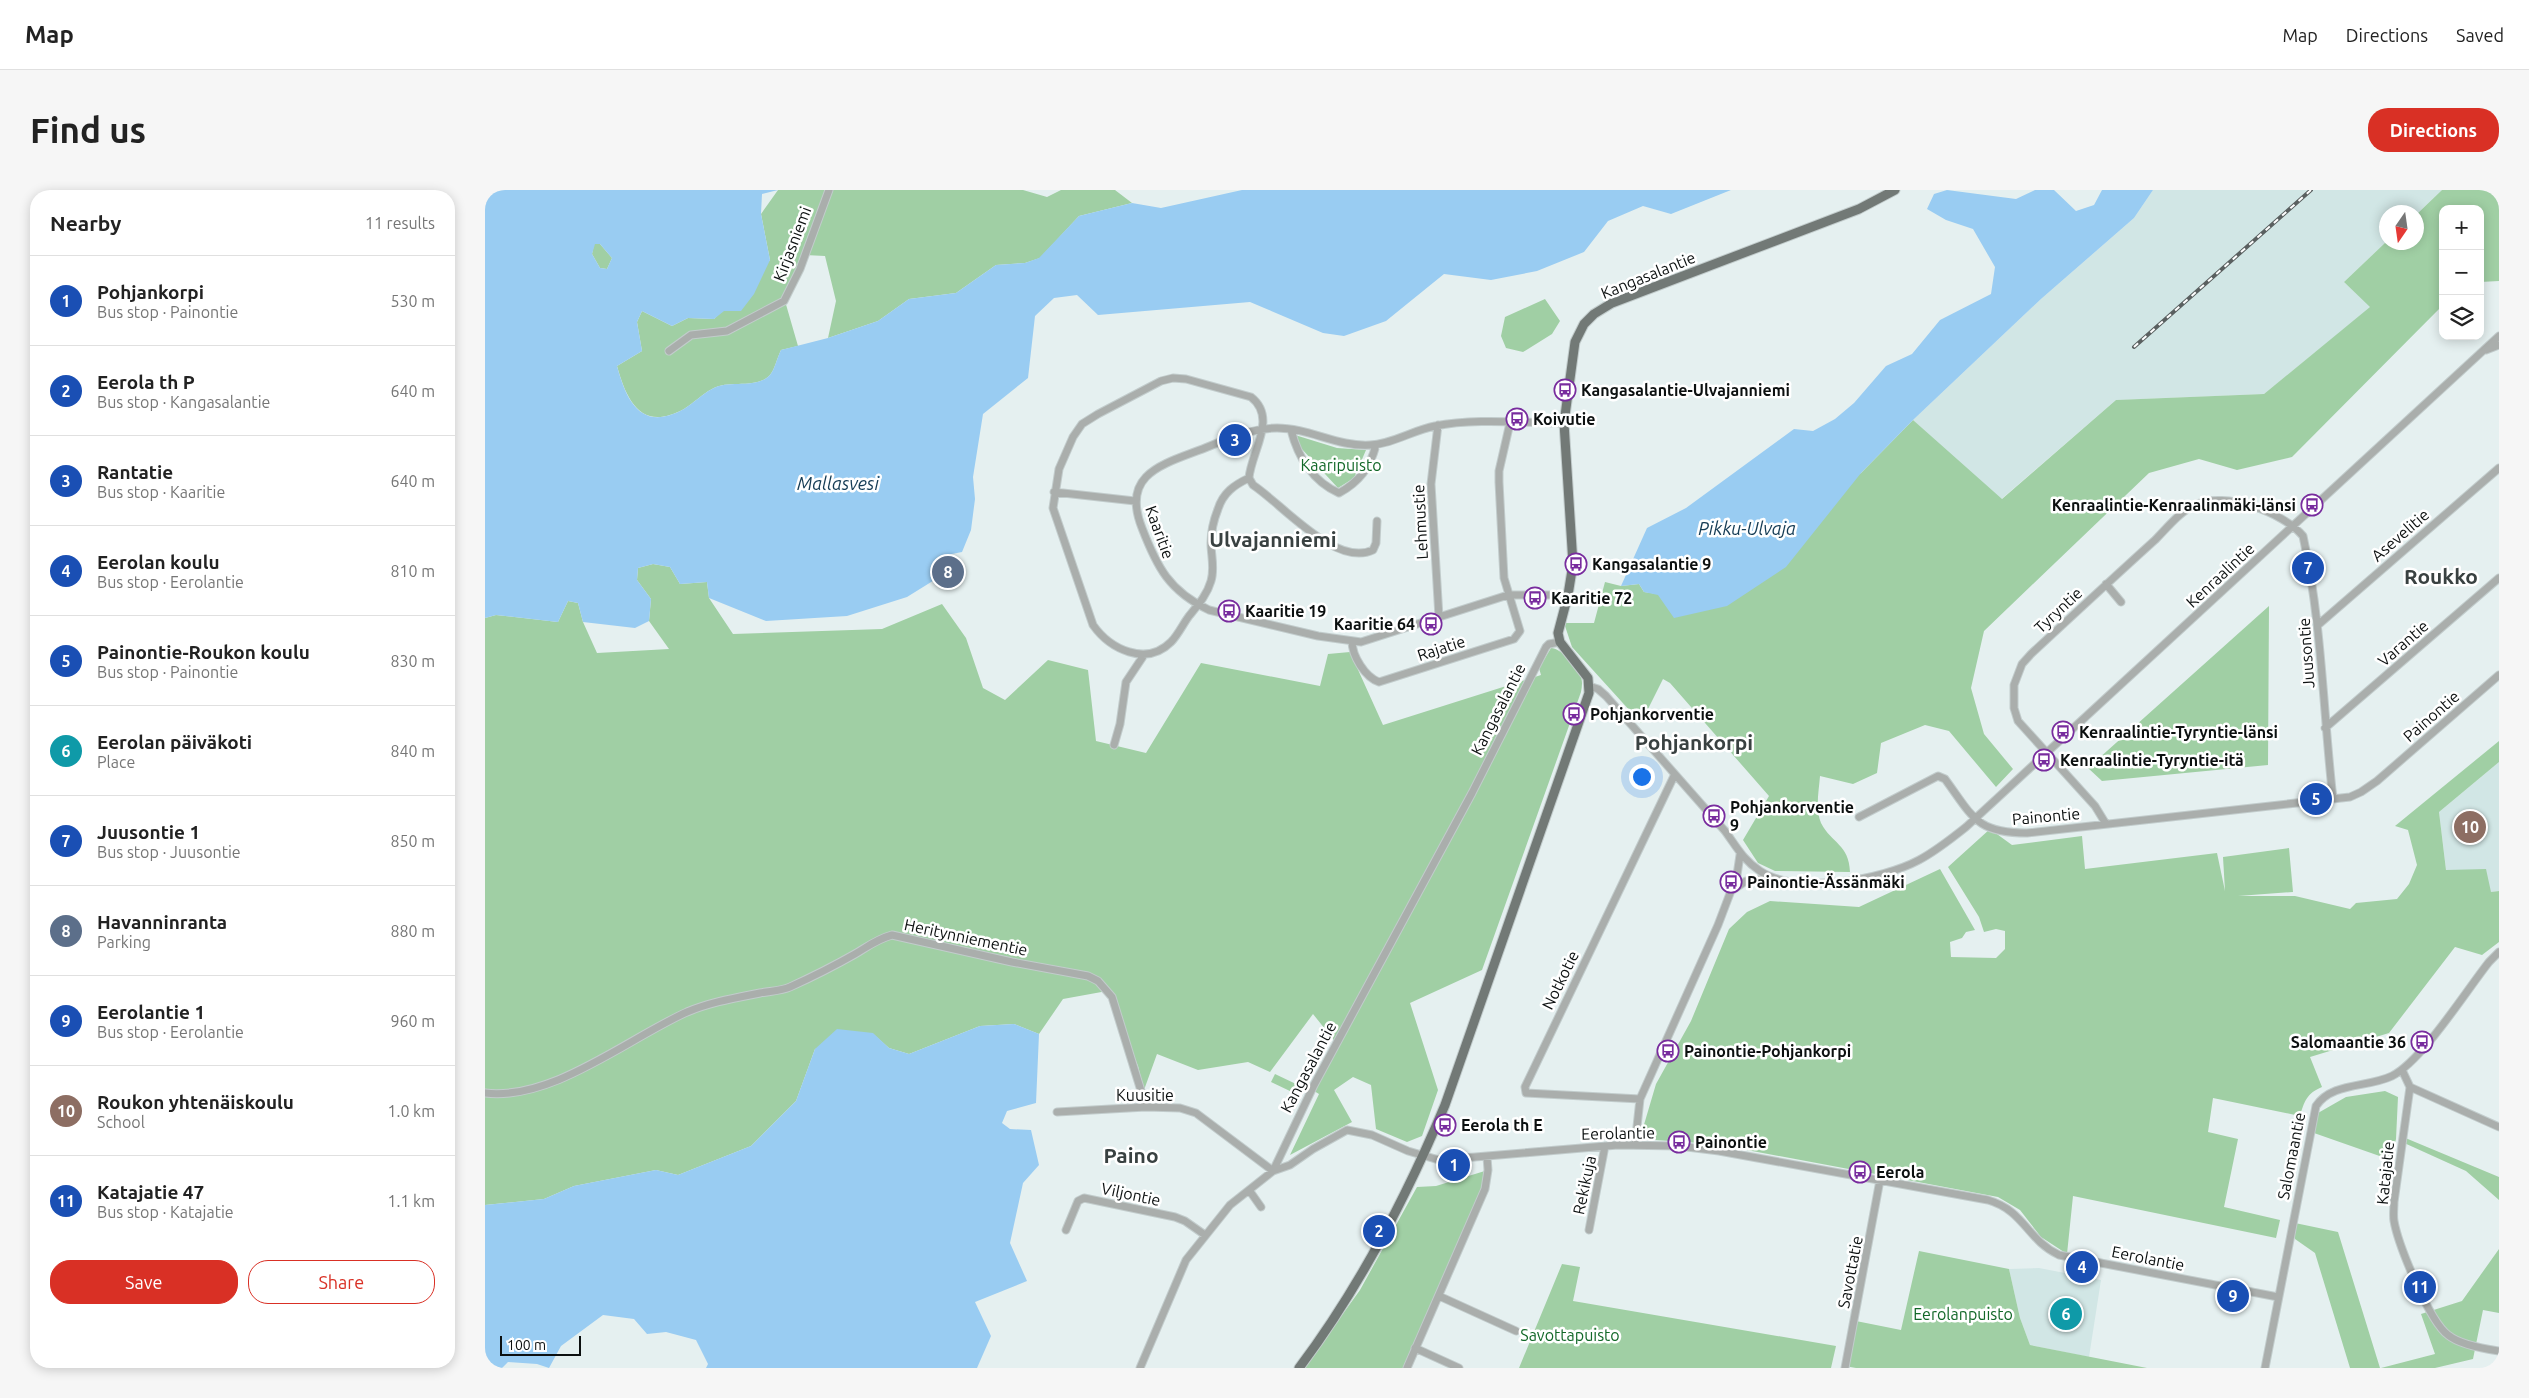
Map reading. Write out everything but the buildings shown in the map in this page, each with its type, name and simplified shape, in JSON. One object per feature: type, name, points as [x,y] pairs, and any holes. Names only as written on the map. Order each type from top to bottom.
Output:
[{"type":"main road","name":"Kangasalantie","points":[[1560,642],[1558,633],[1568,595],[1573,564],[1564,423],[1575,342],[1584,324],[1594,314],[1612,303],[1859,209],[1895,190]]},
{"type":"main road","points":[[1299,1368],[1369,1263],[1395,1217],[1445,1105],[1586,704],[1589,686],[1588,678],[1560,642]]},
{"type":"street","name":"Kirjasniemi","points":[[669,351],[691,335],[727,331],[785,301],[800,269],[829,190]]},
{"type":"street","name":"Kenraalintie","points":[[1975,819],[2499,336]]},
{"type":"street","name":"Kenraalintie","points":[[2483,352],[2499,345]]},
{"type":"street","points":[[1249,478],[1235,485],[1223,497],[1217,510],[1211,542],[1213,568],[1204,597],[1172,641],[1163,648],[1144,655],[1125,651],[1102,637],[1093,625],[1053,508],[1054,492],[1059,470],[1073,437],[1082,424],[1161,381],[1173,378],[1186,379],[1251,397],[1259,404],[1263,416],[1263,428],[1249,478],[1253,485],[1329,546],[1356,554],[1373,550],[1376,544],[1377,521]]},
{"type":"street","points":[[1508,595],[1504,578],[1499,471],[1510,423]]},
{"type":"street","name":"Kaaritie","points":[[1564,423],[1438,425],[1376,445],[1361,446],[1291,430],[1263,428],[1169,460],[1153,470],[1144,479],[1135,501],[1137,514],[1159,570],[1198,605],[1209,610],[1352,641],[1369,640],[1508,595],[1568,595]]},
{"type":"street","name":"Lehmustie","points":[[1438,425],[1431,484],[1439,617]]},
{"type":"street","points":[[1291,430],[1300,454],[1314,475],[1321,484],[1339,493],[1356,484],[1364,474],[1376,445]]},
{"type":"street","name":"Asevelitie","points":[[2319,624],[2499,468]]},
{"type":"street","points":[[1054,492],[1135,501]]},
{"type":"street","name":"Tyryntie","points":[[2106,824],[2095,806],[2018,721],[2013,695],[2017,673],[2031,654],[2193,505],[2208,500],[2221,500],[2280,516]]},
{"type":"street","name":"Juusontie","points":[[2280,516],[2294,526],[2303,536],[2319,624],[2325,728],[2333,799]]},
{"type":"street","name":"Varantie","points":[[2325,728],[2499,578]]},
{"type":"street","points":[[2106,584],[2121,602]]},
{"type":"street","name":"Rajatie","points":[[1352,641],[1353,652],[1373,680],[1379,682],[1514,639],[1520,631],[1508,595]]},
{"type":"street","name":"Kangasalantie","points":[[1140,1368],[1186,1260],[1230,1205],[1273,1171],[1314,1086],[1472,793],[1546,647],[1549,644],[1560,642]]},
{"type":"street","points":[[1114,745],[1121,724],[1122,694],[1126,682],[1144,655]]},
{"type":"street","name":"Painontie","points":[[1975,819],[1990,829],[2004,833],[2027,833],[2333,799],[2361,792],[2377,781],[2499,675]]},
{"type":"street","points":[[1589,686],[1598,689],[1606,696],[1674,776],[1725,831],[1740,855],[1772,878]]},
{"type":"street","name":"Notkotie","points":[[1640,1099],[1526,1093],[1525,1087],[1674,776]]},
{"type":"street","points":[[1731,892],[1746,881],[1772,878],[1826,883],[1855,880],[1887,872],[1917,861],[1949,840],[1975,819],[1945,779],[1937,776],[1859,817]]},
{"type":"street","points":[[1635,1145],[1640,1099],[1718,925],[1737,875],[1740,855]]},
{"type":"street","name":"Heritynniementie","points":[[485,1093],[526,1091],[560,1080],[613,1052],[647,1031],[688,1012],[714,1001],[788,988],[877,940],[892,935],[1088,976],[1098,981],[1113,997],[1146,1107]]},
{"type":"street","name":"Salomaantie","points":[[2265,1368],[2316,1106],[2327,1094],[2383,1080],[2402,1070],[2420,1053],[2489,962],[2499,952]]},
{"type":"street","points":[[2402,1070],[2410,1087],[2499,1127]]},
{"type":"street","name":"Katajatie","points":[[2410,1087],[2394,1202],[2394,1221],[2400,1241],[2429,1311],[2448,1335],[2476,1346],[2499,1351]]},
{"type":"street","name":"Kuusitie","points":[[1057,1112],[1146,1107],[1180,1108],[1197,1113],[1273,1171]]},
{"type":"street","points":[[1273,1171],[1290,1165],[1313,1149],[1347,1130],[1372,1135],[1423,1156],[1439,1160],[1487,1157],[1489,1170],[1485,1189],[1407,1368]]},
{"type":"street","name":"Eerolantie","points":[[1487,1157],[1635,1145],[1716,1150],[2003,1205],[2014,1212],[2041,1245],[2059,1255],[2278,1297]]},
{"type":"street","name":"Rekikuja","points":[[1589,1230],[1605,1146]]},
{"type":"street","name":"Savottatie","points":[[1845,1368],[1880,1180]]},
{"type":"street","points":[[1249,1190],[1261,1206]]},
{"type":"street","name":"Viljontie","points":[[1066,1230],[1078,1201],[1084,1198],[1175,1217],[1185,1221],[1205,1235]]},
{"type":"street","points":[[1439,1296],[1516,1331]]},
{"type":"street","points":[[1415,1348],[1459,1368]]},
{"type":"shaded area","points":[[2153,190],[2442,190],[2424,207],[2424,205],[2379,205],[2379,249],[2344,282],[2371,307],[2264,394],[2116,400],[1999,501],[1913,420],[2041,299],[2134,218]]},
{"type":"shaded area","points":[[2499,762],[2499,891],[2491,892],[2447,877],[2439,812]]},
{"type":"shaded area","points":[[2039,1268],[2101,1280],[2089,1357],[2030,1345],[2020,1318],[2009,1269]]},
{"type":"green space","points":[[778,190],[1023,190],[1047,197],[1061,190],[1115,190],[1132,203],[1079,216],[1040,258],[1025,263],[996,265],[956,293],[909,299],[878,321],[828,338],[836,301],[825,256],[805,255],[785,301],[798,346],[781,350],[770,375],[758,382],[719,386],[708,391],[684,409],[669,415],[657,417],[647,415],[639,410],[632,401],[626,391],[617,366],[642,351],[637,322],[642,311],[672,326],[688,318],[714,319],[770,260],[761,214]]},
{"type":"green space","points":[[2442,190],[2499,190],[2499,281],[2484,282],[2484,205],[2439,205],[2439,309],[2292,457],[2237,470],[2199,459],[2149,473],[1984,631],[1971,688],[1984,734],[2013,769],[1996,787],[1949,731],[1925,725],[1881,743],[1877,773],[1853,784],[1820,776],[1819,818],[1825,830],[1847,855],[1850,872],[1775,871],[1758,863],[1743,840],[1769,796],[1670,683],[1663,679],[1641,723],[1572,647],[1564,623],[1594,623],[1605,582],[1621,586],[1639,584],[1644,592],[1658,594],[1861,473],[1913,420],[2002,499],[2116,400],[2264,394],[2370,307],[2344,282],[2379,249],[2424,250],[2424,207]]},
{"type":"green space","points":[[594,244],[600,244],[612,258],[607,269],[600,268],[592,254]]},
{"type":"green space","points":[[1545,299],[1560,321],[1552,334],[1523,352],[1506,348],[1501,336],[1505,317]]},
{"type":"green space","name":"Kaaripuisto","points":[[1295,435],[1337,448],[1366,450],[1354,478],[1338,488],[1300,447]]},
{"type":"green space","points":[[653,564],[670,567],[680,584],[707,582],[709,598],[733,634],[882,629],[942,604],[966,638],[983,688],[1005,700],[1048,660],[1088,670],[1096,741],[1146,753],[1201,663],[1320,686],[1328,654],[1350,652],[1383,725],[1541,675],[1539,668],[1551,648],[1564,654],[1580,675],[1582,681],[1581,692],[1482,970],[1410,1003],[1438,1090],[1422,1136],[1407,1142],[1376,1129],[1371,1085],[1353,1077],[1334,1090],[1352,1122],[1290,1155],[1319,1094],[1314,1091],[1337,1044],[1313,1014],[1270,1072],[1248,1062],[1198,1070],[1157,1054],[1144,1090],[1138,1066],[1107,991],[1063,999],[1039,1034],[1014,1024],[980,1026],[909,1054],[889,1048],[872,1033],[815,1049],[796,1101],[751,1146],[678,1175],[656,1170],[574,1186],[544,1199],[485,1205],[485,618],[496,615],[558,622],[568,601],[578,603],[583,622],[597,653],[669,649],[649,621],[651,599],[637,580],[638,568]]},
{"type":"green space","points":[[2269,606],[2268,765],[2102,781],[2088,768]]},
{"type":"green space","points":[[2499,741],[2499,762],[2439,812],[2446,870],[2486,869],[2491,892],[2499,891],[2499,942],[2482,955],[2455,947],[2389,1033],[2310,1057],[2322,1087],[2313,1092],[2307,1099],[2300,1116],[2213,1098],[2208,1132],[2238,1139],[2224,1207],[2280,1220],[2276,1238],[2073,1196],[2067,1254],[2041,1237],[2020,1210],[1998,1197],[1715,1144],[1655,1140],[1646,1136],[1643,1128],[1656,1084],[1691,1021],[1729,929],[1747,912],[1770,901],[1859,907],[1940,869],[1975,930],[1966,932],[1962,938],[1950,942],[1951,957],[1996,958],[2005,949],[2005,931],[1996,929],[1984,932],[1979,917],[1948,867],[1990,829],[2012,845],[2082,836],[2085,869],[2217,853],[2225,891],[2223,857],[2289,848],[2293,892],[2238,896],[2295,896],[2350,909],[2356,903],[2397,899],[2409,884],[2417,865],[2408,830],[2395,826]]},
{"type":"green space","points":[[1275,1074],[1296,1084],[1292,1092],[1271,1082]]},
{"type":"green space","points":[[2385,1091],[2398,1097],[2396,1139],[2391,1160],[2314,1133],[2318,1113],[2346,1097]]},
{"type":"green space","points":[[2403,1137],[2499,1177],[2499,1200],[2466,1171],[2402,1142]]},
{"type":"green space","points":[[1488,1170],[1485,1189],[1407,1368],[1304,1368],[1360,1290],[1417,1187],[1436,1186]]},
{"type":"green space","points":[[2295,1223],[2338,1232],[2380,1368],[2350,1368],[2315,1253],[2295,1239]]},
{"type":"green space","points":[[2499,1249],[2499,1313],[2483,1310],[2473,1359],[2435,1368],[2381,1368],[2435,1354],[2421,1314],[2462,1301]]},
{"type":"green space","name":"Eerolanpuisto","points":[[1919,1251],[2009,1269],[2020,1318],[2030,1345],[2147,1368],[1856,1368],[1845,1366],[1856,1321],[1901,1330]]},
{"type":"green space","name":"Savottapuisto","points":[[1562,1264],[1580,1267],[1573,1301],[1836,1346],[1831,1368],[1519,1368]]},
{"type":"water","name":"Mallasvesi","points":[[485,190],[778,190],[762,194],[761,214],[770,260],[754,294],[741,311],[724,311],[714,319],[688,318],[672,326],[642,311],[637,322],[642,351],[617,366],[626,392],[638,410],[647,415],[657,417],[684,409],[708,391],[719,386],[758,382],[764,379],[772,373],[781,350],[828,338],[878,321],[909,299],[956,293],[996,265],[1025,263],[1039,258],[1079,216],[1132,203],[1161,208],[1242,190],[1731,190],[1671,214],[1643,206],[1608,221],[1584,252],[1537,271],[1491,280],[1444,274],[1386,321],[1344,336],[1323,333],[1250,302],[1098,315],[1077,295],[1054,298],[1035,316],[1028,378],[983,414],[973,477],[975,499],[971,530],[962,552],[952,554],[943,559],[936,579],[907,597],[847,616],[766,621],[709,598],[707,582],[680,584],[670,567],[653,564],[638,568],[637,580],[651,599],[649,621],[635,628],[583,622],[578,603],[568,601],[558,622],[496,615],[485,618]],"holes":[[[595,244],[600,244],[612,258],[607,269],[600,268],[592,254]]]},
{"type":"water","name":"Pikku-Ulvaja","points":[[1947,190],[2016,199],[2035,190],[2054,190],[2076,211],[2094,205],[2102,190],[2153,190],[2134,218],[2041,299],[1913,420],[1861,473],[1786,567],[1727,606],[1674,618],[1658,595],[1644,592],[1639,584],[1621,586],[1647,528],[1686,508],[1794,429],[1813,431],[1835,419],[1854,403],[1886,366],[1912,354],[1940,320],[1991,294],[1995,267],[1973,229],[1946,220],[1927,209],[1934,194]]},
{"type":"water","points":[[1014,1024],[1039,1034],[1036,1103],[1007,1111],[1002,1123],[1010,1129],[1031,1130],[1039,1165],[1023,1183],[1010,1243],[1027,1281],[975,1302],[991,1336],[977,1368],[706,1368],[708,1364],[696,1340],[666,1332],[647,1334],[634,1319],[603,1315],[561,1346],[549,1368],[537,1364],[508,1362],[502,1368],[485,1368],[485,1205],[544,1199],[574,1186],[656,1170],[678,1175],[751,1146],[796,1101],[815,1049],[837,1029],[873,1033],[889,1048],[909,1054],[980,1026]]},
{"type":"railway","points":[[2134,347],[2311,190]]},
{"type":"place","name":"Kangasalantie-Ulvajanniemi","points":[[1565,390]]},
{"type":"place","name":"Koivutie","points":[[1517,419]]},
{"type":"place","name":"Rantatie","points":[[1235,440]]},
{"type":"place","name":"Kenraalintie-Kenraalinmäki-länsi","points":[[2312,505]]},
{"type":"place","name":"Kangasalantie 9","points":[[1576,564]]},
{"type":"place","name":"Juusontie 1","points":[[2308,568]]},
{"type":"place","name":"Havanninranta","points":[[948,572]]},
{"type":"place","name":"Kaaritie 72","points":[[1535,598]]},
{"type":"place","name":"Kaaritie 19","points":[[1229,611]]},
{"type":"place","name":"Kaaritie 64","points":[[1431,624]]},
{"type":"place","name":"Pohjankorventie","points":[[1574,714]]},
{"type":"place","name":"Kenraalintie-Tyryntie-länsi","points":[[2063,732]]},
{"type":"place","name":"Kenraalintie-Tyryntie-itä","points":[[2044,760]]},
{"type":"place","name":"Painontie-Roukon koulu","points":[[2316,799]]},
{"type":"place","name":"Pohjankorventie 9","points":[[1714,816]]},
{"type":"place","name":"Roukon yhtenäiskoulu","points":[[2470,827]]},
{"type":"place","name":"Painontie-Ässänmäki","points":[[1731,882]]},
{"type":"place","name":"Salomaantie 36","points":[[2422,1042]]},
{"type":"place","name":"Painontie-Pohjankorpi","points":[[1668,1051]]},
{"type":"place","name":"Eerola th E","points":[[1445,1125]]},
{"type":"place","name":"Painontie","points":[[1679,1142]]},
{"type":"place","name":"Pohjankorpi","points":[[1454,1165]]},
{"type":"place","name":"Eerola","points":[[1860,1172]]},
{"type":"place","name":"Eerola th P","points":[[1379,1231]]},
{"type":"place","name":"Eerolan koulu","points":[[2082,1267]]},
{"type":"place","name":"Katajatie 47","points":[[2420,1287]]},
{"type":"place","name":"Eerolantie 1","points":[[2233,1296]]},
{"type":"place","name":"Eerolan päiväkoti","points":[[2066,1314]]},
{"type":"district","name":"Ulvajanniemi","points":[[1273,540]]},
{"type":"district","name":"Roukko","points":[[2441,577]]},
{"type":"district","name":"Pohjankorpi","points":[[1694,743]]},
{"type":"district","name":"Paino","points":[[1131,1156]]}]
